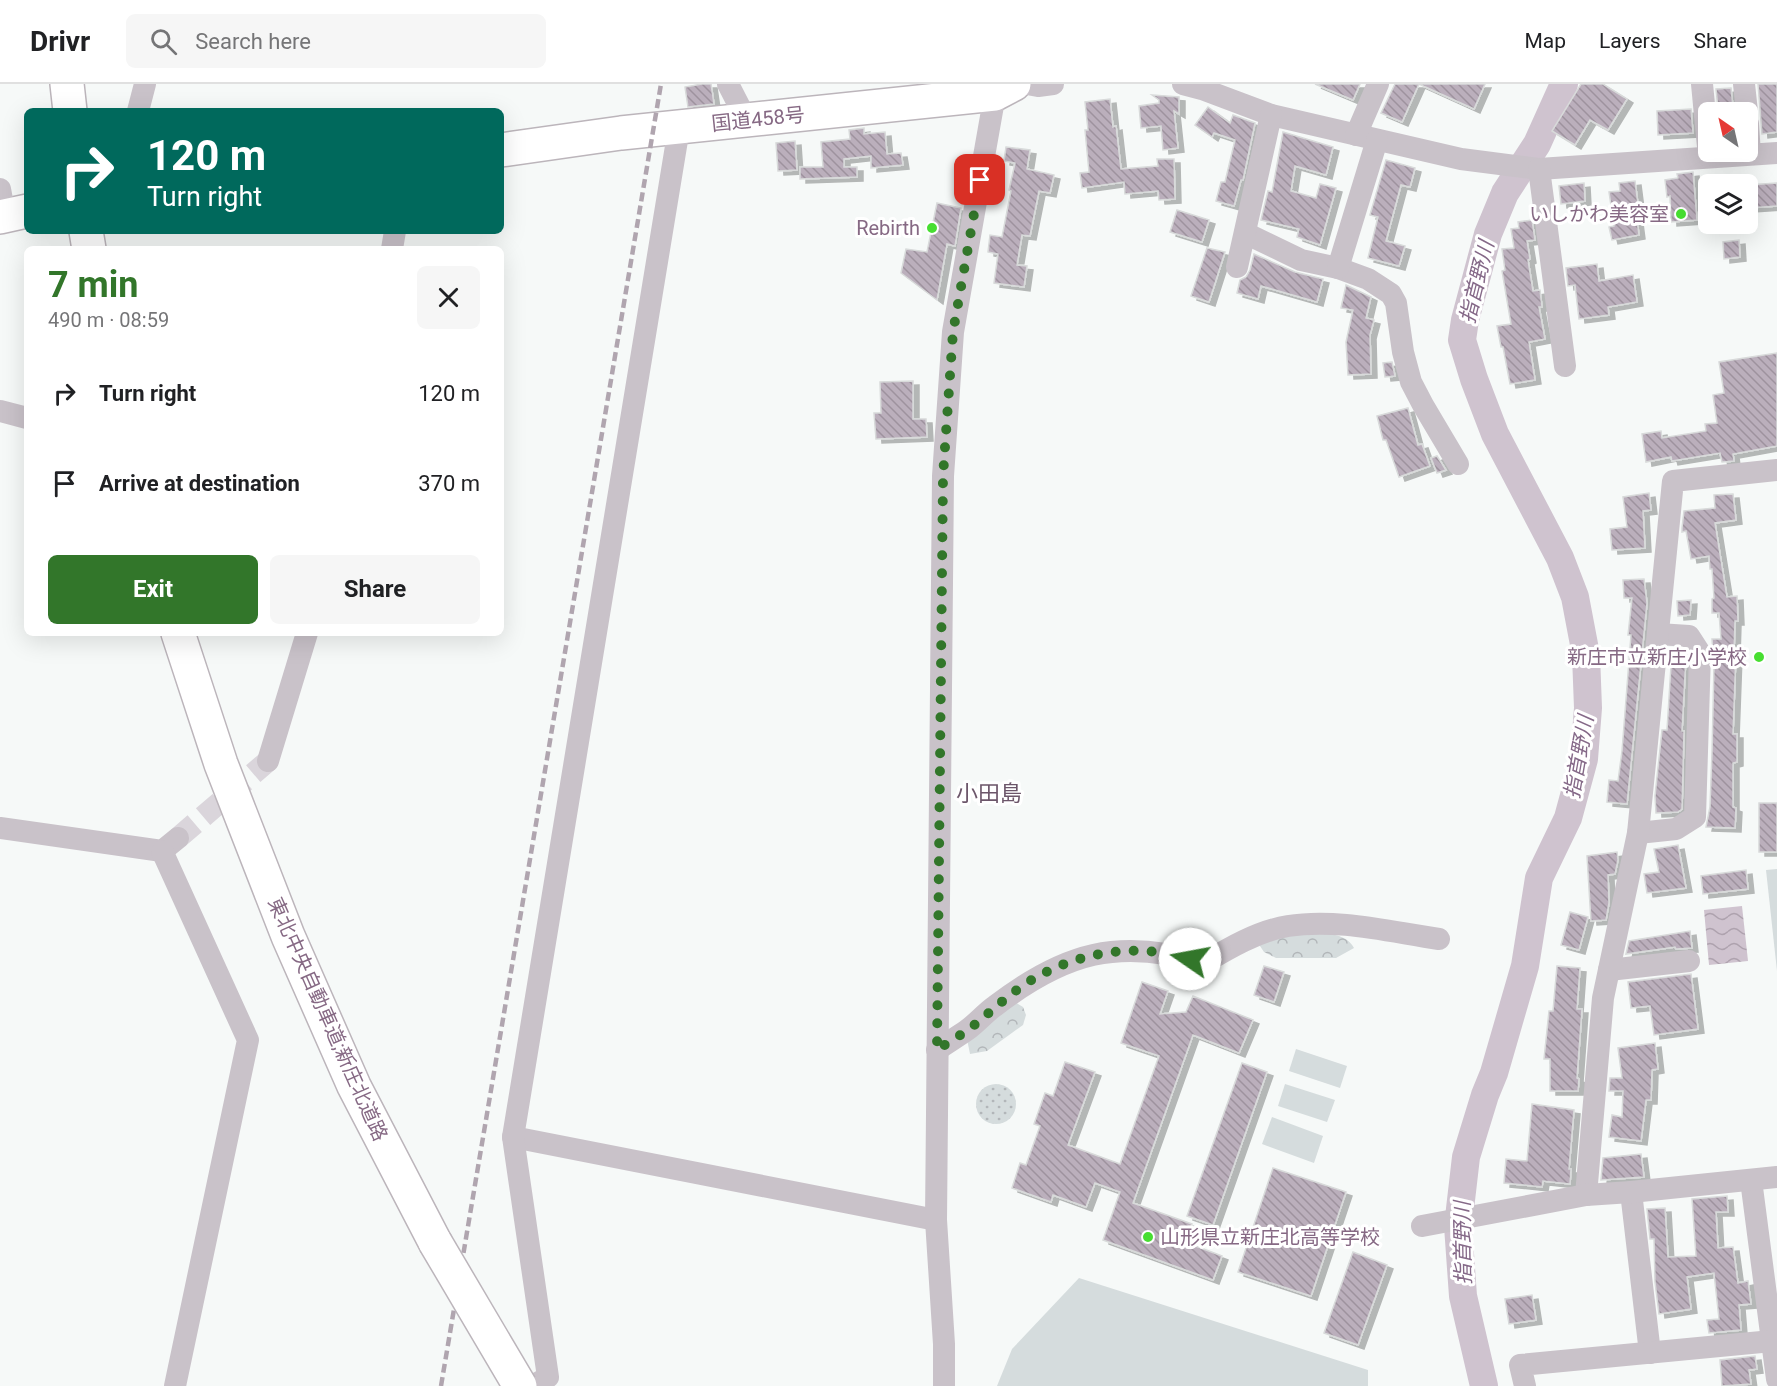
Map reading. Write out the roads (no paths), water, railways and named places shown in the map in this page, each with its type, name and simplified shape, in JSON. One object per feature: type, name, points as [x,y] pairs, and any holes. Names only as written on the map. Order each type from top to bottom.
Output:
[{"type":"highway","points":[[67,84],[70,108]]},
{"type":"highway","name":"国道458号","points":[[504,150],[621,133],[747,121],[1004,89]]},
{"type":"highway","name":"東北中央自動車道;新庄北道路","points":[[179,636],[221,764],[288,936],[354,1086],[435,1242],[520,1386]]},
{"type":"street","points":[[139,108],[145,84]]},
{"type":"street","points":[[728,84],[747,121]]},
{"type":"street","points":[[1027,84],[1038,86],[1053,84]]},
{"type":"street","points":[[1183,84],[1272,116],[1461,159],[1539,169],[1698,158]]},
{"type":"street","points":[[1338,268],[1378,84]]},
{"type":"street","points":[[1702,84],[1704,102]]},
{"type":"street","points":[[1744,84],[1746,102]]},
{"type":"street","points":[[944,1386],[944,1344],[936,1220],[943,476],[953,332],[1004,89]]},
{"type":"street","points":[[1237,267],[1272,116]]},
{"type":"street","points":[[532,1386],[548,1377],[513,1137],[678,128]]},
{"type":"street","points":[[1758,154],[1777,153]]},
{"type":"street","points":[[1539,169],[1564,366]]},
{"type":"street","points":[[1245,233],[1301,260],[1338,268],[1368,279],[1391,294],[1396,303],[1403,352],[1411,382],[1458,464]]},
{"type":"street","points":[[0,411],[24,417]]},
{"type":"street","points":[[1586,1195],[1603,998],[1638,833],[1672,482],[1777,470]]},
{"type":"street","points":[[1638,833],[1676,829],[1695,817],[1700,653],[1689,636],[1658,634]]},
{"type":"street","points":[[268,761],[306,636]]},
{"type":"street","points":[[0,828],[170,845],[248,1040],[175,1386]]},
{"type":"street","points":[[937,1050],[1031,980],[1072,960],[1108,952],[1146,950],[1175,954],[1204,963],[1256,936],[1285,926],[1312,923],[1439,939]]},
{"type":"street","points":[[1609,970],[1689,961]]},
{"type":"street","points":[[513,1137],[936,1220]]},
{"type":"street","points":[[1422,1226],[1586,1195],[1777,1177]]},
{"type":"street","points":[[1751,1180],[1777,1379]]},
{"type":"street","points":[[1631,1192],[1650,1353]]},
{"type":"street","points":[[1525,1386],[1520,1365],[1772,1341]]},
{"type":"water","points":[[1742,906],[1748,961],[1709,965],[1704,910]]},
{"type":"waterway","name":"指首野川","points":[[1484,1386],[1463,1296],[1458,1226],[1466,1157],[1494,1073],[1525,966],[1539,878],[1568,818],[1584,759],[1588,708],[1586,655],[1575,597],[1560,558],[1495,434],[1462,340],[1465,320],[1488,234],[1505,193],[1537,144],[1564,84]]},
{"type":"tunnel","points":[[178,838],[268,761]]},
{"type":"railway","points":[[441,1386],[661,84]]},
{"type":"place","name":"いしかわ美容室","points":[[1681,214]]},
{"type":"place","name":"Rebirth","points":[[932,228]]},
{"type":"place","name":"新庄市立新庄小学校","points":[[1759,657]]},
{"type":"place","name":"山形県立新庄北高等学校","points":[[1148,1237]]},
{"type":"district","name":"小田島","points":[[989,793]]}]
